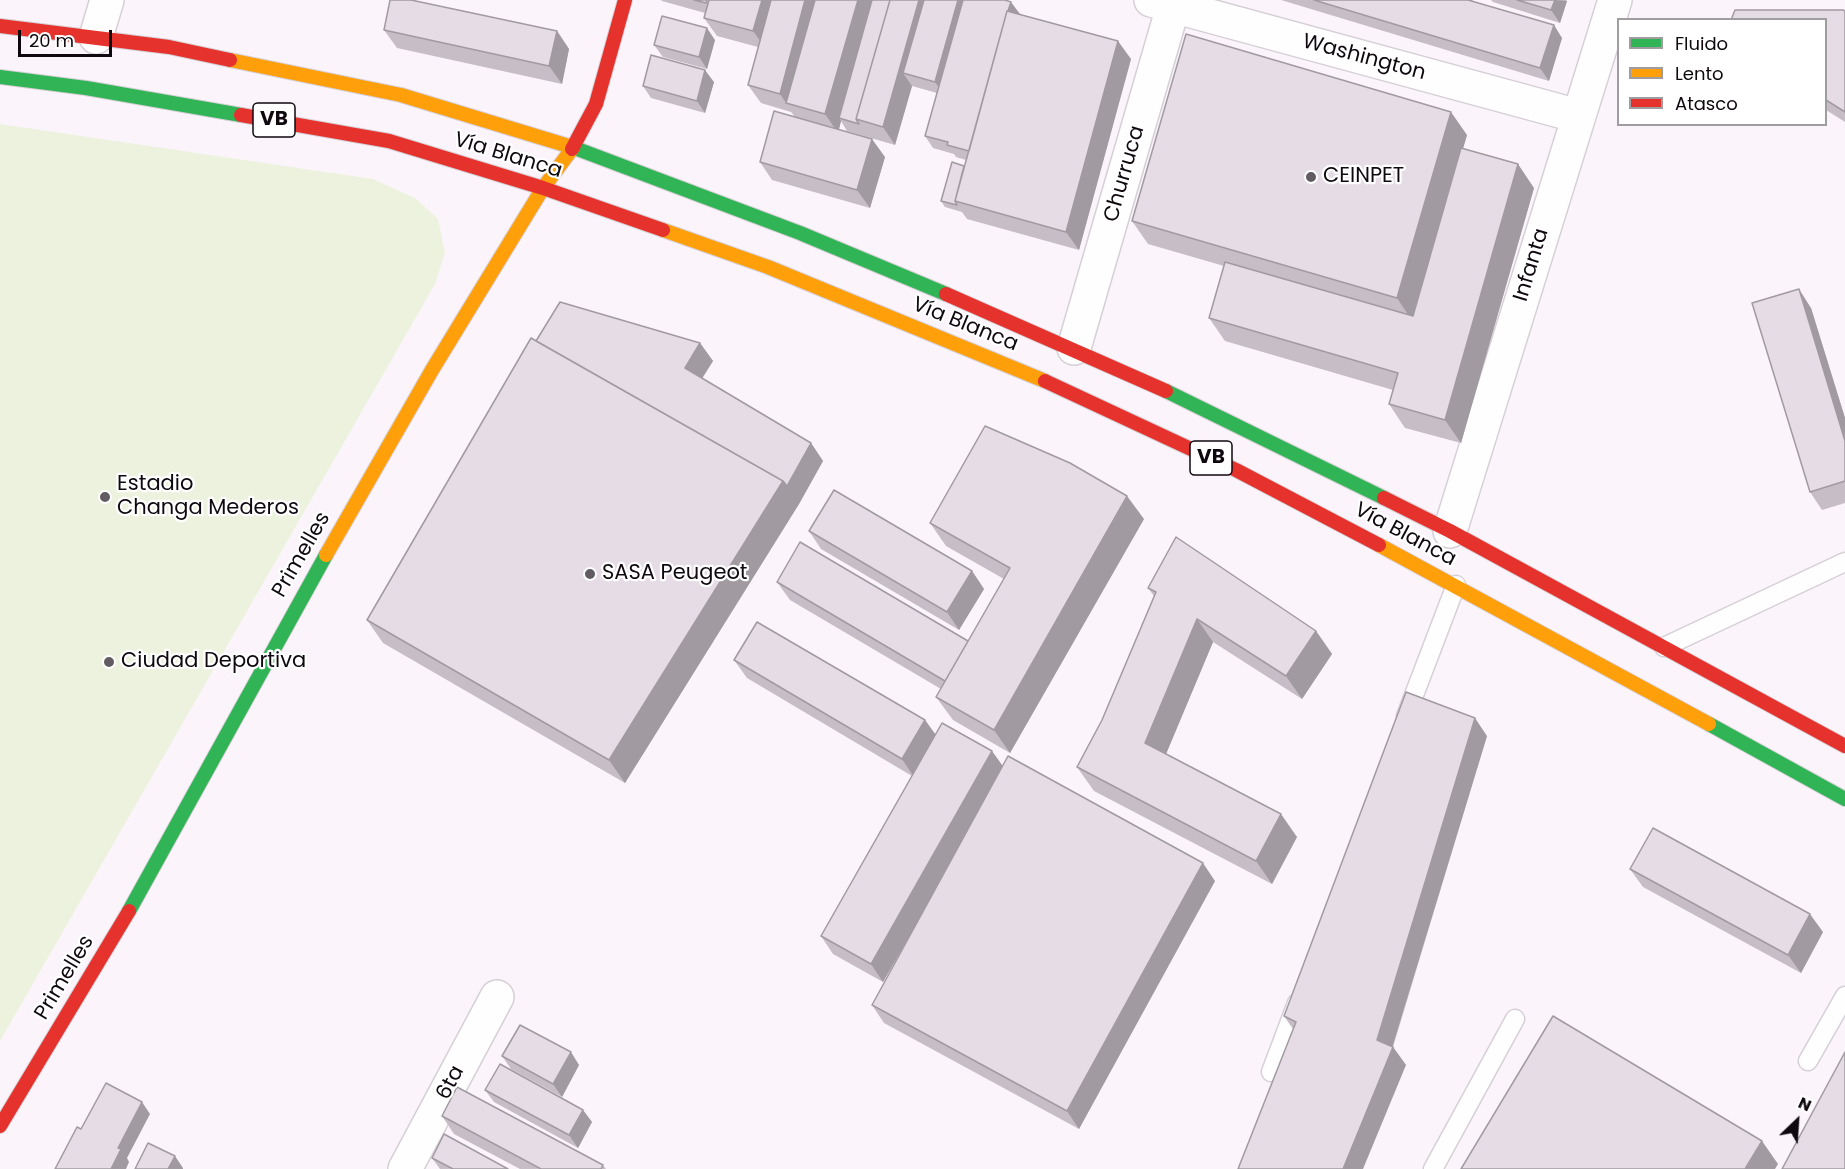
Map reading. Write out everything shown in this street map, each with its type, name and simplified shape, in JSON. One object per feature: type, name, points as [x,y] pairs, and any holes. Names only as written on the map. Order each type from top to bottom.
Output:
[{"type":"main road","name":"Primelles","points":[[0,1126],[118,930],[296,606],[432,370],[543,188],[573,147],[596,104],[625,0]]},
{"type":"main road","name":"Vía Blanca","points":[[0,26],[96,37],[255,63],[401,95],[573,147],[800,232],[1074,348],[1206,409],[1450,531],[1845,746]]},
{"type":"main road","name":"Vía Blanca","points":[[0,77],[86,88],[389,141],[543,188],[768,267],[1065,389],[1236,470],[1456,585],[1845,799]]},
{"type":"street","points":[[96,37],[107,0]]},
{"type":"street","name":"Infanta","points":[[1450,531],[1615,0]]},
{"type":"street","name":"Washington","points":[[1167,2],[1578,116]]},
{"type":"street","name":"Churruca","points":[[1074,348],[1167,2]]},
{"type":"street","name":"6ta","points":[[405,1169],[497,997]]},
{"type":"lane","points":[[1664,647],[1845,562]]},
{"type":"lane","points":[[1399,736],[1456,585]]},
{"type":"lane","points":[[1271,1071],[1305,982]]},
{"type":"lane","points":[[1808,1061],[1845,996]]},
{"type":"lane","points":[[1433,1169],[1515,1020]]},
{"type":"green space","name":"Ciudad Deportiva","points":[[0,124],[373,179],[415,198],[438,219],[445,253],[435,284],[0,1041]]},
{"type":"building","points":[[390,0],[411,0],[557,31],[549,66],[384,30]]},
{"type":"building","points":[[709,0],[762,0],[753,31],[704,18]]},
{"type":"building","points":[[771,0],[805,0],[780,94],[748,85]]},
{"type":"building","points":[[815,0],[858,0],[825,114],[786,103]]},
{"type":"building","points":[[872,0],[890,0],[856,119],[859,124],[839,118]]},
{"type":"building","points":[[890,0],[919,0],[883,127],[856,119]]},
{"type":"building","points":[[924,0],[958,0],[935,82],[903,73]]},
{"type":"building","points":[[963,0],[1011,2],[969,151],[925,136]]},
{"type":"building","points":[[1314,0],[1468,0],[1554,25],[1540,68]]},
{"type":"building","points":[[1517,0],[1555,0],[1551,10]]},
{"type":"building","points":[[1735,10],[1845,11],[1845,112],[1827,101],[1827,18],[1732,18]]},
{"type":"building","points":[[1007,11],[1118,41],[1066,232],[955,201]]},
{"type":"building","points":[[662,16],[707,28],[699,57],[654,45]]},
{"type":"building","name":"CEINPET","points":[[1186,34],[1451,112],[1397,298],[1132,221]]},
{"type":"building","points":[[651,55],[705,70],[697,101],[643,86]]},
{"type":"building","points":[[774,111],[872,139],[857,190],[760,162]]},
{"type":"building","points":[[1461,148],[1518,164],[1445,420],[1389,404],[1398,373],[1209,318],[1225,262],[1413,316]]},
{"type":"building","points":[[952,162],[964,166],[955,201],[957,205],[941,201]]},
{"type":"building","points":[[1799,289],[1845,441],[1845,481],[1810,492],[1752,303]]},
{"type":"building","points":[[560,302],[700,343],[685,368],[811,443],[787,486],[783,481],[536,341]]},
{"type":"building","name":"SASA Peugeot","points":[[531,338],[783,481],[609,760],[367,620]]},
{"type":"building","points":[[985,426],[1070,463],[1127,496],[994,730],[936,697],[1010,568],[930,523]]},
{"type":"building","points":[[834,490],[972,571],[947,612],[809,531]]},
{"type":"building","points":[[1176,537],[1316,631],[1286,676],[1197,619],[1145,743],[1281,814],[1256,861],[1077,767],[1102,720],[1156,592],[1148,588]]},
{"type":"building","points":[[800,542],[968,641],[945,681],[777,582]]},
{"type":"building","points":[[757,622],[925,720],[902,759],[734,660]]},
{"type":"building","points":[[1406,692],[1475,718],[1377,1040],[1393,1047],[1343,1169],[1238,1169],[1296,1022],[1284,1016]]},
{"type":"building","points":[[942,723],[992,751],[871,964],[821,936]]},
{"type":"building","points":[[1008,756],[1203,863],[1067,1111],[872,1005]]},
{"type":"building","points":[[1653,828],[1810,914],[1788,955],[1630,869]]},
{"type":"building","points":[[1553,1016],[1762,1141],[1745,1169],[1461,1169]]},
{"type":"building","points":[[520,1025],[571,1052],[553,1084],[502,1056]]},
{"type":"building","points":[[1845,1052],[1845,1169],[1782,1169]]},
{"type":"building","points":[[500,1064],[583,1110],[569,1135],[485,1090]]},
{"type":"building","points":[[106,1083],[142,1102],[118,1148],[121,1149],[111,1169],[55,1169],[77,1127],[81,1129]]},
{"type":"building","points":[[457,1087],[603,1165],[601,1169],[541,1169],[442,1116]]},
{"type":"building","points":[[444,1134],[508,1169],[453,1169],[432,1158]]},
{"type":"building","points":[[148,1143],[175,1156],[168,1169],[135,1169]]},
{"type":"traffic: fast","points":[[0,77],[86,88],[241,115]]},
{"type":"traffic: fast","points":[[572,147],[800,233],[946,294]]},
{"type":"traffic: fast","points":[[1166,391],[1384,498]]},
{"type":"traffic: fast","points":[[129,911],[326,555]]},
{"type":"traffic: fast","points":[[1709,724],[1845,799]]},
{"type":"traffic: slow","points":[[230,60],[401,95],[572,147]]},
{"type":"traffic: slow","points":[[326,555],[432,370],[543,188],[572,149]]},
{"type":"traffic: slow","points":[[663,230],[768,267],[1045,381]]},
{"type":"traffic: slow","points":[[1379,545],[1709,724]]},
{"type":"traffic: jam","points":[[572,149],[596,104],[625,0]]},
{"type":"traffic: jam","points":[[0,26],[169,47],[230,60]]},
{"type":"traffic: jam","points":[[241,115],[389,141],[543,188],[663,230]]},
{"type":"traffic: jam","points":[[946,294],[1166,391]]},
{"type":"traffic: jam","points":[[1045,381],[1236,470],[1379,545]]},
{"type":"traffic: jam","points":[[1384,498],[1450,531],[1845,746]]},
{"type":"traffic: jam","points":[[0,1126],[129,911]]},
{"type":"place","name":"CEINPET","points":[[1311,177]]},
{"type":"place","name":"Estadio Changa Mederos","points":[[105,497]]},
{"type":"place","name":"SASA Peugeot","points":[[590,574]]},
{"type":"place","name":"Ciudad Deportiva","points":[[109,662]]}]
